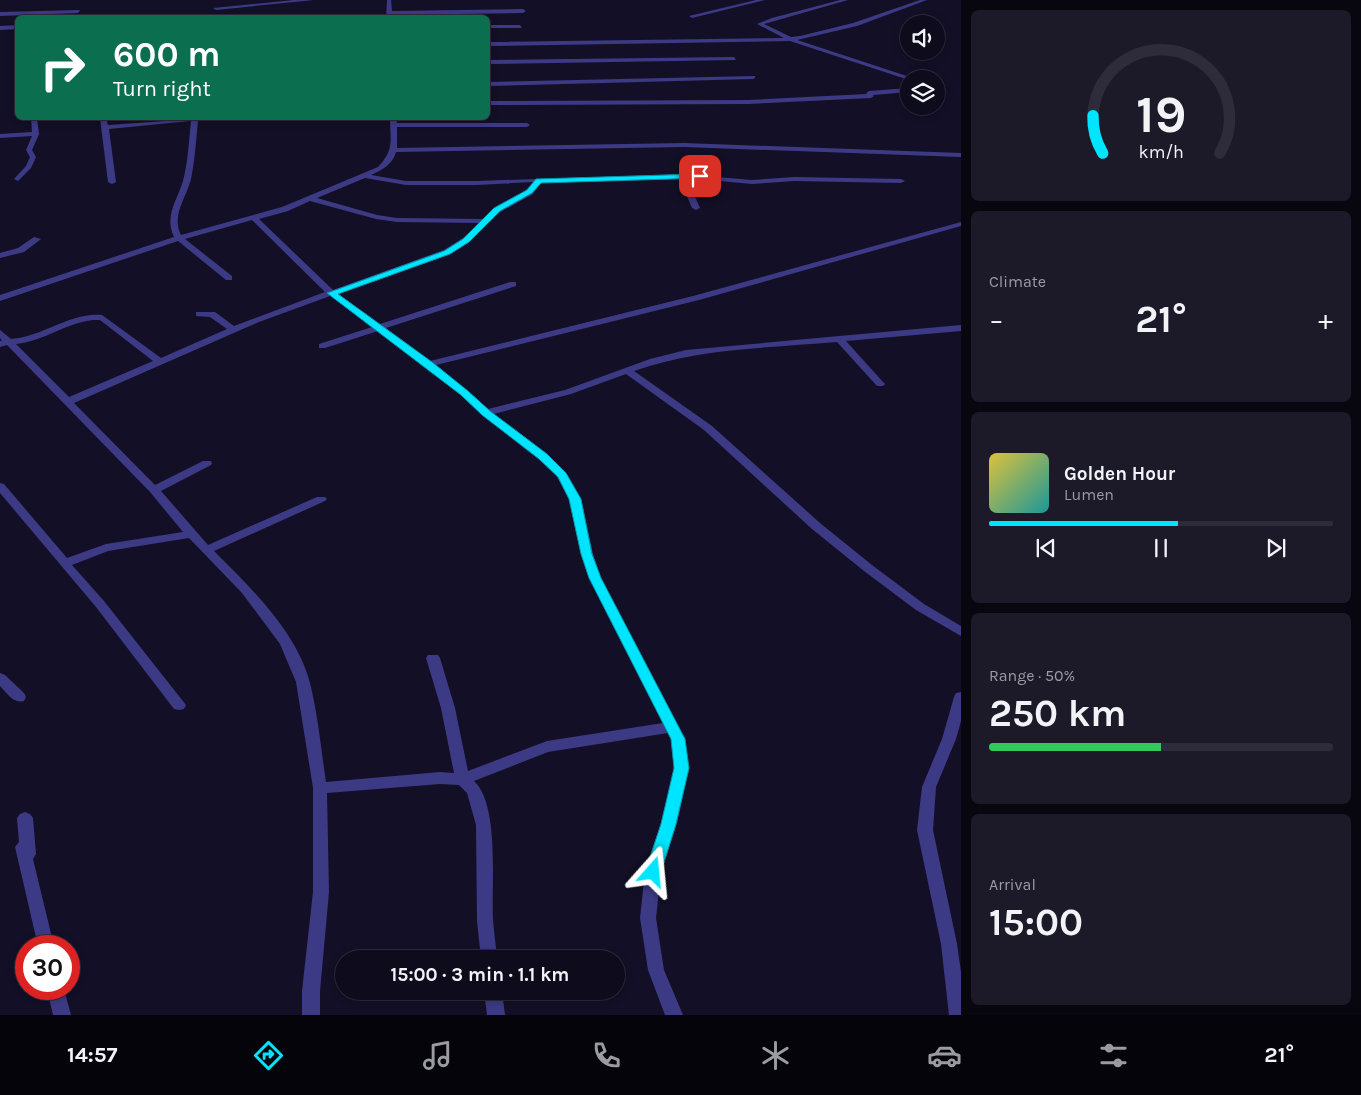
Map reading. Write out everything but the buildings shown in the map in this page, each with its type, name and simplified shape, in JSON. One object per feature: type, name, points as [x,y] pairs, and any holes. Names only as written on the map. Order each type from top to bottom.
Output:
[{"type":"street","points":[[218,0],[215,10],[312,0]]},
{"type":"street","points":[[389,0],[389,15],[523,12]]},
{"type":"street","points":[[692,16],[763,0]]},
{"type":"street","points":[[846,0],[760,24],[790,39],[900,75]]},
{"type":"street","points":[[490,44],[790,39],[877,17],[925,0]]},
{"type":"street","points":[[0,14],[78,11]]},
{"type":"street","points":[[0,28],[15,27]]},
{"type":"street","points":[[490,27],[520,28]]},
{"type":"street","points":[[490,62],[734,60]]},
{"type":"street","points":[[490,84],[753,78]]},
{"type":"street","points":[[490,103],[748,102],[870,95],[900,91]]},
{"type":"street","points":[[18,179],[29,167],[33,157],[29,150],[36,134],[34,120]]},
{"type":"street","points":[[104,120],[112,182]]},
{"type":"street","points":[[106,127],[175,120]]},
{"type":"street","points":[[195,120],[187,180],[174,213],[174,228],[179,238],[229,278]]},
{"type":"street","points":[[0,298],[179,238],[254,218],[311,199],[364,176],[386,163],[395,150],[393,121],[527,125]]},
{"type":"street","points":[[0,136],[36,134]]},
{"type":"street","points":[[395,150],[684,145],[961,154]]},
{"type":"street","points":[[364,176],[406,183],[477,183],[682,176],[752,182],[794,179],[901,181]]},
{"type":"street","points":[[682,176],[696,208]]},
{"type":"street","points":[[69,401],[234,330],[447,252],[466,240],[497,210],[530,192],[539,180]]},
{"type":"street","points":[[311,199],[376,217],[397,220],[484,221]]},
{"type":"street","points":[[254,218],[331,293],[428,364],[465,393],[486,413],[543,456],[562,475],[575,499],[586,554],[595,578],[678,739],[682,768],[668,824],[653,872],[648,918],[656,970],[674,1015]]},
{"type":"street","points":[[428,364],[648,312],[959,226]]},
{"type":"street","points":[[0,256],[21,250],[37,239]]},
{"type":"street","points":[[322,346],[513,284]]},
{"type":"street","points":[[199,314],[212,314],[234,330]]},
{"type":"street","points":[[4,343],[36,338],[81,319],[96,317],[102,318],[160,362]]},
{"type":"street","points":[[486,413],[568,392],[653,361],[686,353],[961,328]]},
{"type":"street","points":[[0,333],[4,343],[69,401],[154,490],[206,550],[246,590],[286,642],[303,682],[320,788],[321,892],[311,991],[311,1015]]},
{"type":"street","points":[[838,338],[880,384]]},
{"type":"street","points":[[628,371],[708,428],[816,526],[868,568],[920,607],[961,632]]},
{"type":"street","points":[[154,490],[207,462]]},
{"type":"street","points":[[0,486],[100,604],[179,705]]},
{"type":"street","points":[[206,550],[321,499]]},
{"type":"street","points":[[64,563],[106,548],[192,534]]},
{"type":"street","points":[[433,658],[448,708],[462,779],[474,790],[484,825],[485,921],[488,950]]},
{"type":"street","points":[[0,678],[19,697]]},
{"type":"street","points":[[958,1015],[949,944],[926,830],[929,787],[949,739],[961,697]]},
{"type":"street","points":[[320,788],[440,778],[462,779],[547,747],[672,727]]},
{"type":"street","points":[[25,818],[29,874]]},
{"type":"street","points":[[22,847],[43,935]]},
{"type":"street","points":[[59,1000],[62,1015]]},
{"type":"street","points":[[494,1000],[496,1015]]},
{"type":"route","points":[[653,872],[668,824],[682,768],[678,739],[595,578],[586,554],[575,499],[562,475],[543,456],[486,413],[465,393],[420,357],[331,293],[416,265],[447,252],[476,232],[484,221],[497,210],[530,192],[539,180],[700,176]]}]
